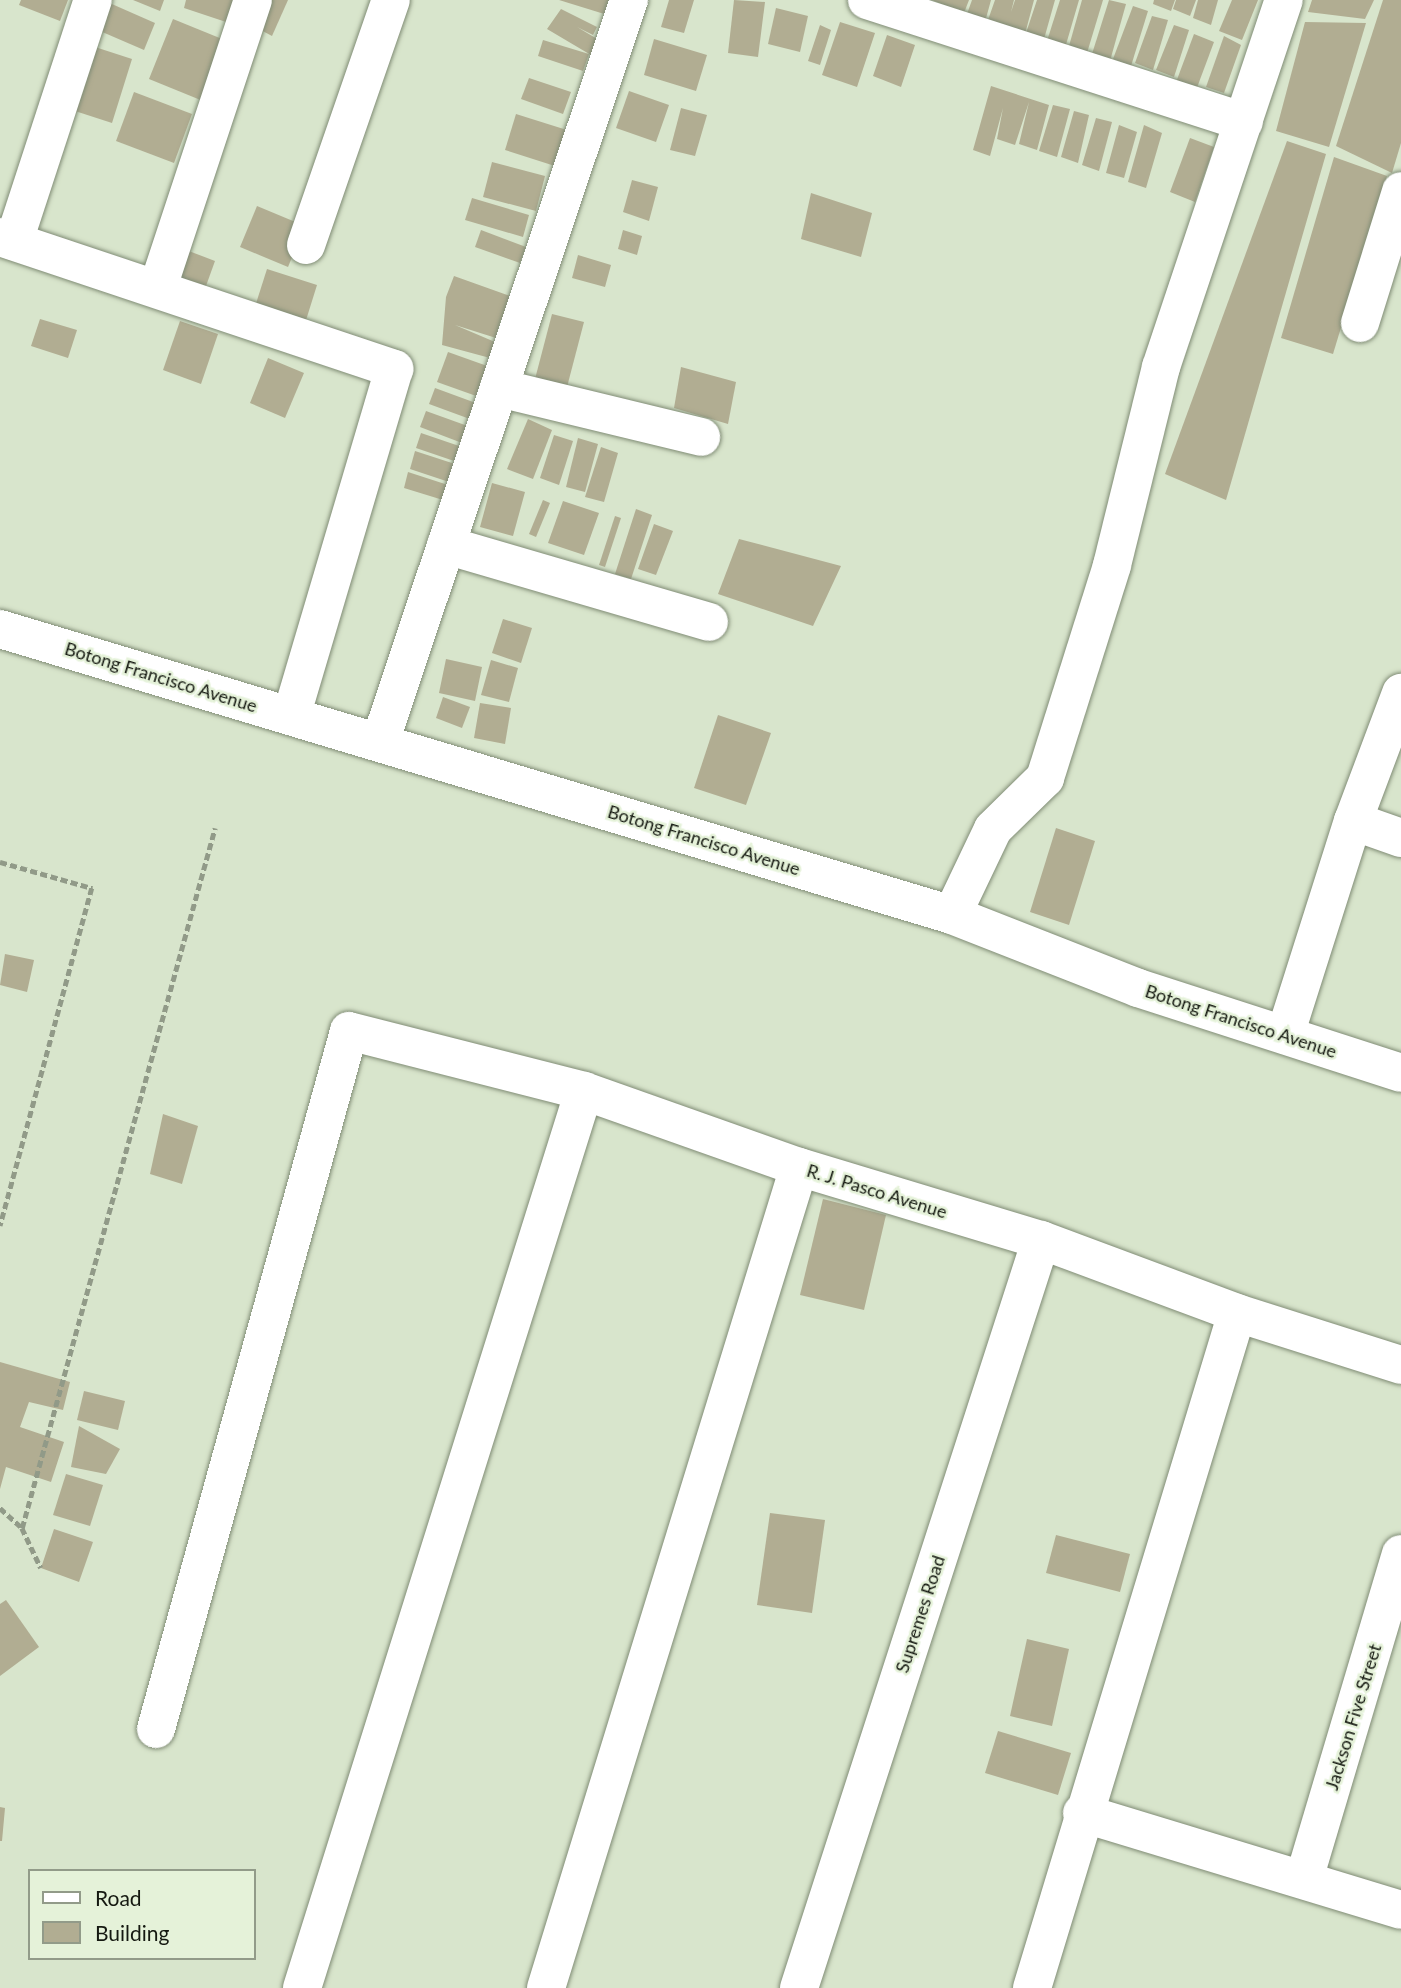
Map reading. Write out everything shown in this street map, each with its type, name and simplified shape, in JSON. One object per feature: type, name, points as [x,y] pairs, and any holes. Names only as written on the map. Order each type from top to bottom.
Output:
[{"type":"street","points":[[93,0],[7,239],[158,287],[394,369],[290,716]]},
{"type":"street","points":[[158,287],[253,0]]},
{"type":"street","points":[[306,245],[391,0]]},
{"type":"street","points":[[380,743],[629,0]]},
{"type":"street","points":[[867,0],[1244,122]]},
{"type":"street","points":[[952,915],[993,829],[1045,778],[1112,565],[1161,366],[1284,0]]},
{"type":"street","points":[[1360,323],[1401,191]]},
{"type":"street","points":[[499,388],[701,437]]},
{"type":"street","points":[[446,545],[709,622]]},
{"type":"street","name":"Botong Francisco Avenue","points":[[0,629],[952,915],[1138,988],[1401,1073]]},
{"type":"street","points":[[1284,1035],[1353,821],[1401,693]]},
{"type":"street","points":[[1353,821],[1401,838]]},
{"type":"street","name":"R. J. Pasco Avenue","points":[[156,1729],[349,1031],[584,1091],[799,1167],[1041,1240],[1237,1313],[1401,1365]]},
{"type":"street","points":[[302,1988],[584,1091]]},
{"type":"street","points":[[546,1988],[799,1167]]},
{"type":"street","name":"Supremes Road","points":[[799,1988],[1041,1240]]},
{"type":"street","points":[[1032,1988],[1082,1813],[1237,1313]]},
{"type":"street","name":"Jackson Five Street","points":[[1304,1879],[1401,1554]]},
{"type":"street","points":[[1082,1813],[1401,1910]]},
{"type":"path","points":[[22,1528],[215,828]]},
{"type":"path","points":[[0,862],[92,888],[0,1226]]},
{"type":"path","points":[[0,1508],[22,1528],[41,1568]]},
{"type":"building","points":[[21,0],[68,0],[60,21],[19,5]]},
{"type":"building","points":[[133,0],[164,0],[160,11]]},
{"type":"building","points":[[186,0],[240,0],[232,24],[184,8]]},
{"type":"building","points":[[269,0],[288,0],[272,36],[257,28]]},
{"type":"building","points":[[559,0],[618,0],[614,17]]},
{"type":"building","points":[[669,0],[694,0],[684,33],[661,27]]},
{"type":"building","points":[[734,0],[765,2],[758,57],[728,53]]},
{"type":"building","points":[[932,0],[969,0],[964,13]]},
{"type":"building","points":[[972,0],[991,0],[985,22],[967,14]]},
{"type":"building","points":[[995,0],[1014,0],[1011,12],[1015,0],[1034,0],[1025,34],[988,20]]},
{"type":"building","points":[[1037,0],[1055,0],[1044,39],[1026,33]]},
{"type":"building","points":[[1060,0],[1079,0],[1065,48],[1047,41]]},
{"type":"building","points":[[1082,0],[1103,0],[1087,53],[1069,46]]},
{"type":"building","points":[[1109,0],[1126,4],[1110,61],[1092,54]]},
{"type":"building","points":[[1154,0],[1175,0],[1171,11],[1153,4]]},
{"type":"building","points":[[1176,0],[1196,0],[1190,16],[1173,9]]},
{"type":"building","points":[[1198,0],[1218,0],[1211,25],[1193,18]]},
{"type":"building","points":[[1232,0],[1258,0],[1242,40],[1219,31]]},
{"type":"building","points":[[1312,0],[1374,0],[1365,19],[1308,12]]},
{"type":"building","points":[[1383,0],[1401,0],[1401,143],[1392,173],[1336,146]]},
{"type":"building","points":[[105,1],[155,23],[144,50],[93,28]]},
{"type":"building","points":[[1133,6],[1148,11],[1131,66],[1113,59]]},
{"type":"building","points":[[776,8],[808,16],[800,52],[768,44]]},
{"type":"building","points":[[561,9],[597,27],[593,35],[577,27],[604,43],[596,58],[547,29]]},
{"type":"building","points":[[1152,16],[1168,20],[1153,70],[1135,63]]},
{"type":"building","points":[[173,19],[227,41],[203,101],[149,79]]},
{"type":"building","points":[[840,22],[875,33],[857,87],[822,75]]},
{"type":"building","points":[[1305,22],[1366,23],[1329,147],[1276,131]]},
{"type":"building","points":[[820,25],[831,30],[820,65],[808,61]]},
{"type":"building","points":[[1174,25],[1189,30],[1174,77],[1156,70]]},
{"type":"building","points":[[1194,34],[1214,42],[1195,93],[1175,85]]},
{"type":"building","points":[[887,35],[915,45],[901,87],[873,76]]},
{"type":"building","points":[[1224,36],[1241,45],[1224,93],[1206,87]]},
{"type":"building","points":[[654,39],[707,55],[696,91],[644,75]]},
{"type":"building","points":[[543,40],[589,54],[583,71],[538,56]]},
{"type":"building","points":[[95,47],[132,59],[112,123],[75,111]]},
{"type":"building","points":[[529,78],[571,92],[563,114],[521,99]]},
{"type":"building","points":[[991,86],[1049,105],[1037,150],[1019,144],[1029,102],[1015,145],[997,139],[1003,108],[990,156],[973,150]]},
{"type":"building","points":[[629,91],[669,105],[656,142],[616,128]]},
{"type":"building","points":[[134,92],[192,114],[174,163],[116,141]]},
{"type":"building","points":[[1053,105],[1070,109],[1057,157],[1039,151]]},
{"type":"building","points":[[681,108],[707,115],[695,156],[670,150]]},
{"type":"building","points":[[1074,111],[1089,115],[1078,163],[1061,157]]},
{"type":"building","points":[[516,114],[570,131],[558,167],[505,150]]},
{"type":"building","points":[[1096,118],[1112,122],[1099,171],[1082,165]]},
{"type":"building","points":[[1119,125],[1137,132],[1124,178],[1106,173]]},
{"type":"building","points":[[1144,125],[1162,133],[1146,188],[1128,182]]},
{"type":"building","points":[[1190,138],[1214,147],[1195,202],[1170,192]]},
{"type":"building","points":[[1287,141],[1326,154],[1226,500],[1165,474]]},
{"type":"building","points":[[1334,157],[1387,176],[1333,354],[1281,338]]},
{"type":"building","points":[[492,162],[545,176],[536,211],[483,197]]},
{"type":"building","points":[[632,180],[658,187],[649,221],[623,212]]},
{"type":"building","points":[[811,193],[872,213],[861,257],[801,239]]},
{"type":"building","points":[[472,198],[529,215],[523,237],[465,220]]},
{"type":"building","points":[[257,206],[305,226],[288,267],[240,247]]},
{"type":"building","points":[[481,230],[526,247],[520,263],[475,247]]},
{"type":"building","points":[[623,230],[642,236],[637,255],[618,249]]},
{"type":"building","points":[[181,248],[215,261],[202,297],[167,285]]},
{"type":"building","points":[[578,255],[611,265],[605,287],[572,278]]},
{"type":"building","points":[[267,269],[317,285],[302,333],[252,316]]},
{"type":"building","points":[[454,276],[521,300],[513,323],[501,319],[496,338],[455,325],[495,342],[490,358],[442,345],[446,297]]},
{"type":"building","points":[[552,314],[584,322],[567,387],[535,379]]},
{"type":"building","points":[[40,319],[77,330],[68,358],[31,346]]},
{"type":"building","points":[[180,321],[218,334],[201,384],[163,370]]},
{"type":"building","points":[[448,352],[490,367],[479,397],[437,382]]},
{"type":"building","points":[[268,358],[304,373],[285,418],[250,403]]},
{"type":"building","points":[[681,367],[736,382],[728,424],[674,408]]},
{"type":"building","points":[[435,388],[484,406],[478,422],[429,404]]},
{"type":"building","points":[[426,411],[476,429],[470,446],[420,427]]},
{"type":"building","points":[[528,419],[552,430],[533,479],[507,469]]},
{"type":"building","points":[[421,433],[465,448],[460,463],[416,448]]},
{"type":"building","points":[[554,435],[573,441],[559,485],[540,478]]},
{"type":"building","points":[[578,438],[598,444],[585,492],[566,487]]},
{"type":"building","points":[[601,447],[618,453],[604,502],[585,497]]},
{"type":"building","points":[[415,451],[458,465],[452,483],[410,469]]},
{"type":"building","points":[[408,472],[448,485],[443,500],[404,488]]},
{"type":"building","points":[[492,483],[525,492],[513,536],[480,527]]},
{"type":"building","points":[[543,500],[550,503],[536,537],[529,534]]},
{"type":"building","points":[[563,501],[599,513],[584,555],[548,543]]},
{"type":"building","points":[[636,509],[652,515],[631,579],[615,574]]},
{"type":"building","points":[[615,516],[621,518],[605,567],[599,565]]},
{"type":"building","points":[[654,524],[673,531],[656,575],[638,569]]},
{"type":"building","points":[[739,539],[841,566],[813,626],[718,594]]},
{"type":"building","points":[[503,619],[532,628],[521,663],[492,653]]},
{"type":"building","points":[[446,659],[482,667],[475,701],[439,693]]},
{"type":"building","points":[[491,660],[518,668],[509,702],[481,695]]},
{"type":"building","points":[[443,697],[470,707],[462,728],[436,718]]},
{"type":"building","points":[[480,703],[511,708],[505,744],[474,738]]},
{"type":"building","points":[[718,715],[771,733],[746,805],[694,788]]},
{"type":"building","points":[[1056,828],[1095,841],[1069,925],[1030,912]]},
{"type":"building","points":[[5,954],[34,960],[27,992],[0,985]]},
{"type":"building","points":[[163,1114],[198,1126],[182,1184],[150,1174]]},
{"type":"building","points":[[823,1199],[886,1215],[864,1310],[800,1295]]},
{"type":"building","points":[[0,1362],[70,1382],[63,1410],[29,1402],[20,1427],[64,1442],[51,1482],[6,1467],[0,1489]]},
{"type":"building","points":[[84,1391],[125,1401],[118,1430],[77,1420]]},
{"type":"building","points":[[79,1426],[120,1449],[106,1474],[71,1467]]},
{"type":"building","points":[[66,1474],[103,1485],[90,1526],[53,1515]]},
{"type":"building","points":[[770,1513],[825,1520],[812,1613],[757,1605]]},
{"type":"building","points":[[54,1529],[93,1542],[79,1582],[41,1568]]},
{"type":"building","points":[[1056,1535],[1130,1554],[1120,1592],[1046,1573]]},
{"type":"building","points":[[6,1600],[39,1647],[0,1676],[0,1604]]},
{"type":"building","points":[[1027,1639],[1069,1649],[1052,1726],[1010,1716]]},
{"type":"building","points":[[998,1731],[1071,1753],[1058,1795],[985,1773]]},
{"type":"building","points":[[0,1807],[5,1808],[2,1841],[0,1841]]}]
